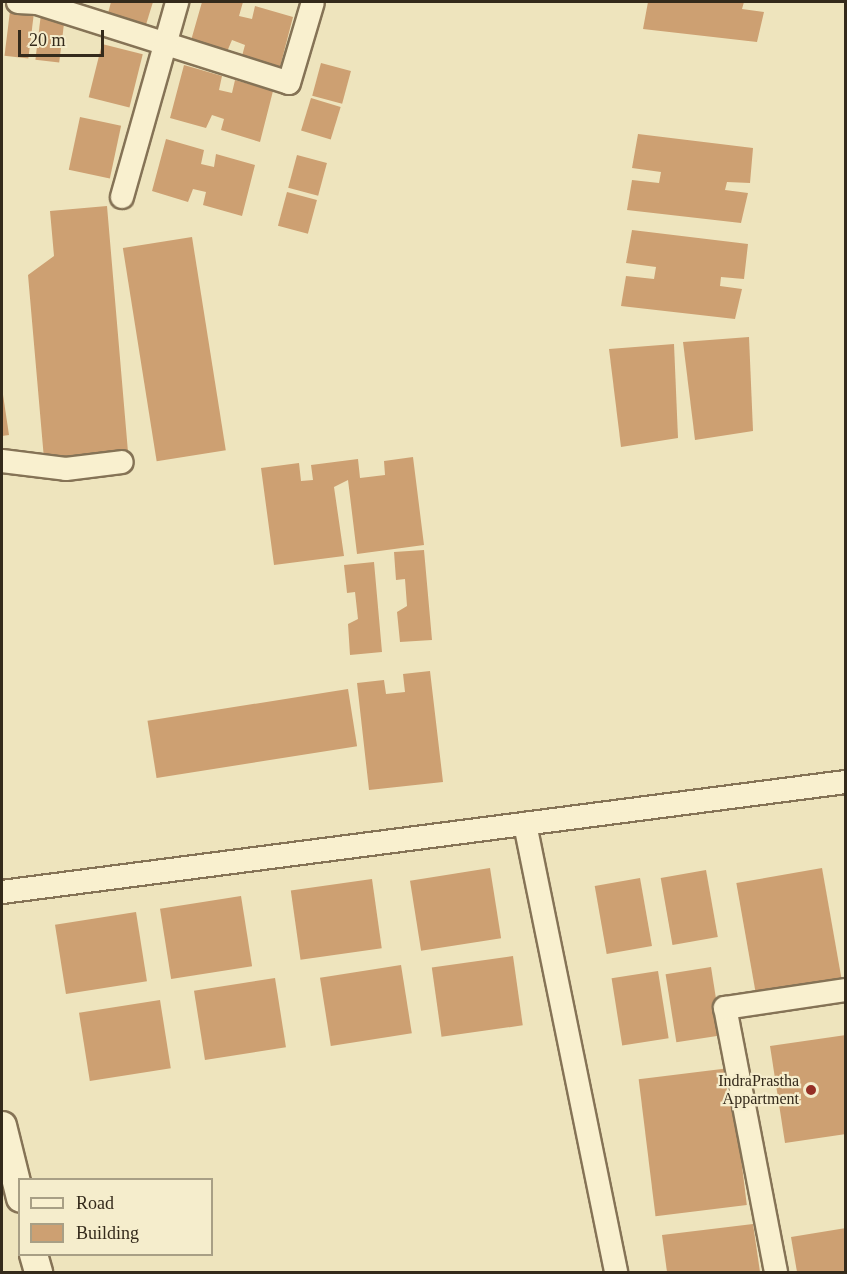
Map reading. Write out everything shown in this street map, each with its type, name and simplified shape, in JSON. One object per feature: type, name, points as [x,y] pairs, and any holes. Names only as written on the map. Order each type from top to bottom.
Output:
[{"type":"street","points":[[18,2],[37,3],[289,83],[313,2]]},
{"type":"street","points":[[122,197],[177,2]]},
{"type":"street","points":[[2,461],[66,469],[122,462]]},
{"type":"street","points":[[2,892],[846,782]]},
{"type":"street","points":[[525,824],[616,1272]]},
{"type":"street","points":[[776,1272],[725,1008],[846,990]]},
{"type":"street","points":[[2,1125],[18,1190]]},
{"type":"street","points":[[34,1256],[38,1272]]},
{"type":"building","points":[[111,2],[153,2],[144,31],[106,21]]},
{"type":"building","points":[[202,2],[243,2],[239,16],[252,19],[255,6],[293,17],[280,67],[242,56],[245,45],[232,40],[226,54],[190,44]]},
{"type":"building","points":[[648,2],[744,2],[742,9],[764,12],[757,42],[643,29]]},
{"type":"building","points":[[10,11],[34,14],[28,59],[5,56]]},
{"type":"building","points":[[41,14],[65,17],[59,63],[35,60]]},
{"type":"building","points":[[102,44],[143,54],[129,108],[89,97]]},
{"type":"building","points":[[321,63],[351,71],[342,104],[312,96]]},
{"type":"building","points":[[184,65],[222,76],[219,90],[232,93],[235,80],[273,91],[260,142],[221,130],[224,119],[212,115],[206,128],[170,118]]},
{"type":"building","points":[[311,98],[341,107],[331,140],[301,131]]},
{"type":"building","points":[[80,117],[121,126],[110,179],[69,170]]},
{"type":"building","points":[[638,134],[753,148],[750,183],[727,182],[725,190],[748,193],[741,223],[627,210],[632,180],[659,183],[661,172],[632,168]]},
{"type":"building","points":[[166,139],[204,150],[201,164],[214,167],[216,154],[255,165],[242,216],[203,205],[206,192],[193,189],[188,202],[152,191]]},
{"type":"building","points":[[297,155],[327,163],[318,196],[288,188]]},
{"type":"building","points":[[287,192],[317,200],[308,234],[278,226]]},
{"type":"building","points":[[107,206],[128,452],[44,459],[28,275],[54,256],[50,211]]},
{"type":"building","points":[[632,230],[748,244],[744,279],[721,277],[720,286],[742,289],[735,319],[621,306],[626,276],[654,279],[656,267],[626,263]]},
{"type":"building","points":[[192,237],[226,450],[157,461],[123,248]]},
{"type":"building","points":[[749,337],[753,431],[695,440],[683,342]]},
{"type":"building","points":[[674,344],[678,438],[621,447],[609,349]]},
{"type":"building","points":[[2,388],[9,435],[2,436]]},
{"type":"building","points":[[413,457],[424,545],[357,554],[348,480],[334,487],[344,556],[274,565],[261,468],[299,463],[301,481],[313,480],[311,465],[358,459],[360,478],[385,475],[384,461]]},
{"type":"building","points":[[424,550],[432,640],[400,642],[397,612],[407,606],[405,579],[396,580],[394,552]]},
{"type":"building","points":[[374,562],[382,652],[350,655],[348,624],[358,619],[355,592],[347,593],[344,565]]},
{"type":"building","points":[[430,671],[443,782],[369,790],[357,683],[384,680],[386,694],[405,692],[403,674]]},
{"type":"building","points":[[348,689],[357,746],[157,778],[147,721]]},
{"type":"building","points":[[490,868],[501,938],[421,951],[410,881]]},
{"type":"building","points":[[822,868],[842,982],[756,997],[736,883]]},
{"type":"building","points":[[706,870],[718,937],[673,945],[661,878]]},
{"type":"building","points":[[640,878],[652,946],[607,954],[595,886]]},
{"type":"building","points":[[372,879],[382,948],[301,960],[291,890]]},
{"type":"building","points":[[241,896],[252,966],[171,979],[160,909]]},
{"type":"building","points":[[136,912],[147,981],[66,994],[55,925]]},
{"type":"building","points":[[513,956],[523,1025],[442,1037],[432,967]]},
{"type":"building","points":[[401,965],[412,1033],[331,1046],[320,978]]},
{"type":"building","points":[[711,967],[722,1035],[676,1042],[666,974]]},
{"type":"building","points":[[658,971],[669,1038],[622,1046],[612,978]]},
{"type":"building","points":[[275,978],[286,1047],[205,1060],[194,991]]},
{"type":"building","points":[[160,1000],[171,1068],[90,1081],[79,1013]]},
{"type":"building","name":"IndraPrastha Appartment","points":[[846,1035],[846,1134],[785,1143],[770,1046]]},
{"type":"building","points":[[730,1068],[747,1205],[656,1216],[639,1079]]},
{"type":"building","points":[[753,1224],[760,1272],[667,1272],[662,1235]]},
{"type":"building","points":[[846,1228],[846,1272],[797,1272],[791,1237]]},
{"type":"place","name":"IndraPrastha Appartment","points":[[811,1090]]}]
